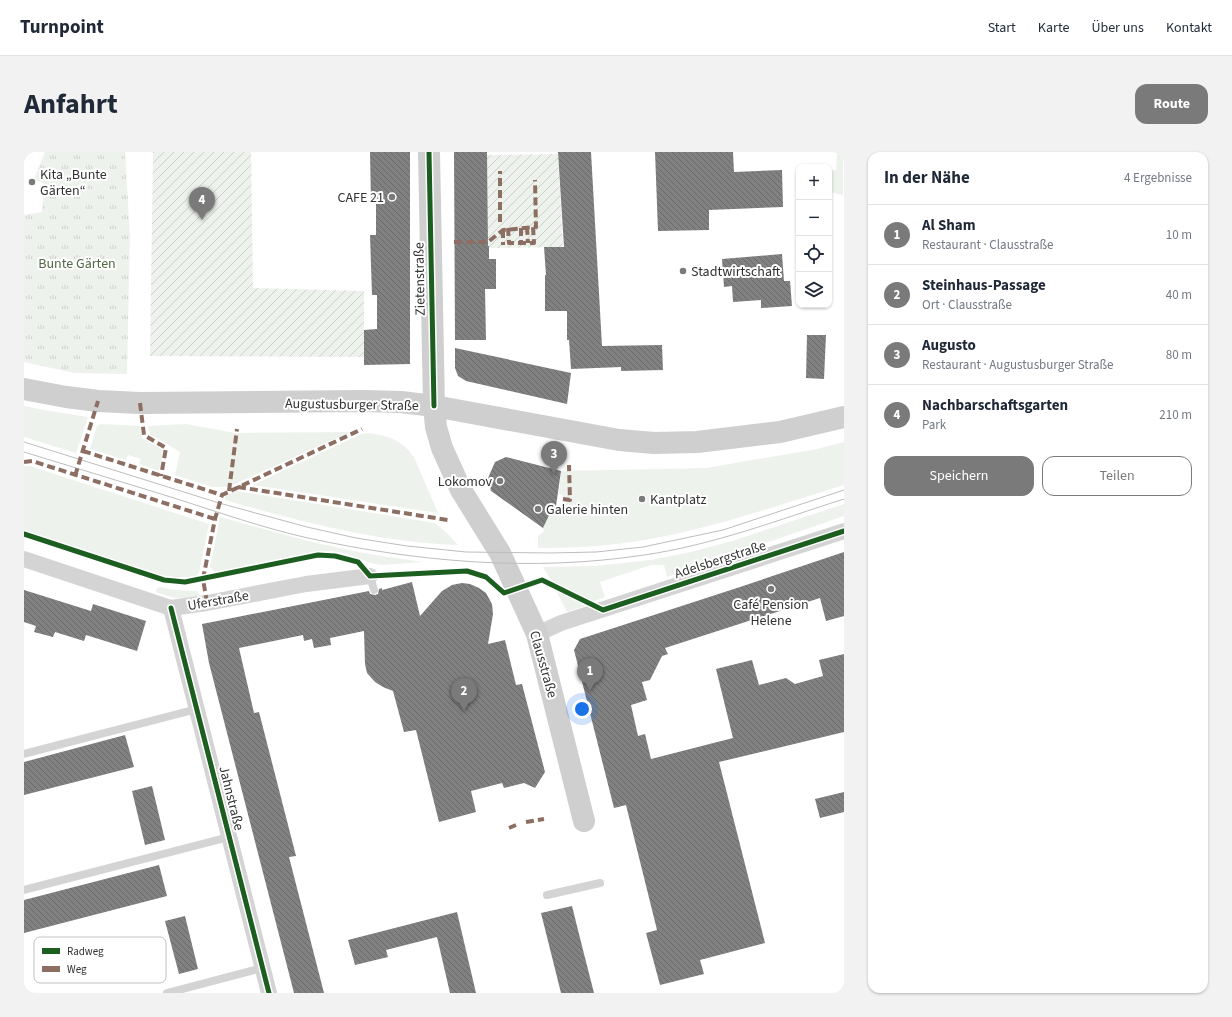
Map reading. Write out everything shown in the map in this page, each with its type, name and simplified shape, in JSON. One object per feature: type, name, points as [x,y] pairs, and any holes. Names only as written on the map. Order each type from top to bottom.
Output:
[{"type":"main road","name":"Zietenstraße","points":[[429,152],[434,406]]},
{"type":"main road","name":"Augustusburger Straße","points":[[24,389],[66,397],[129,403],[401,402],[434,406],[619,440],[654,443],[697,442],[780,432],[844,417]]},
{"type":"main road","name":"Clausstraße","points":[[434,406],[436,427],[442,448],[461,490],[500,553],[537,634],[584,821]]},
{"type":"street","name":"Adelsbergstraße","points":[[537,634],[561,624],[844,531]]},
{"type":"street","name":"Uferstraße","points":[[24,559],[171,608],[207,604],[306,584],[372,583]]},
{"type":"street","name":"Jahnstraße","points":[[171,608],[269,993]]},
{"type":"lane","points":[[24,754],[197,709]]},
{"type":"lane","points":[[24,890],[229,837]]},
{"type":"lane","points":[[547,895],[600,883]]},
{"type":"lane","points":[[167,993],[262,968]]},
{"type":"green space","name":"Bunte Gärten","points":[[45,152],[125,152],[130,236],[127,374],[74,373],[24,362],[24,215],[42,212],[44,184],[34,179]]},
{"type":"green space","points":[[153,152],[251,152],[253,288],[364,291],[364,357],[150,356]]},
{"type":"green space","points":[[837,152],[843,152],[843,195],[832,193],[832,170],[836,170]]},
{"type":"green space","points":[[558,154],[563,247],[489,248],[487,155]]},
{"type":"green space","points":[[24,406],[88,417],[76,453],[24,437]]},
{"type":"green space","points":[[101,424],[140,426],[142,438],[163,450],[159,471],[139,464],[141,459],[128,455],[126,460],[90,449],[97,426]]},
{"type":"green space","points":[[186,424],[235,433],[350,432],[228,487],[212,487],[175,475],[180,452],[150,434],[148,426]]},
{"type":"green space","points":[[368,433],[394,439],[409,451],[414,457],[438,513],[253,485],[361,434]]},
{"type":"green space","points":[[844,442],[844,485],[732,520],[646,540],[607,545],[538,548],[538,536],[544,531],[543,528],[551,512],[560,515],[564,496],[559,494],[561,471],[706,468],[817,449]]},
{"type":"green space","points":[[24,466],[30,466],[209,524],[199,573],[197,576],[176,578],[161,575],[24,530]]},
{"type":"green space","points":[[237,491],[435,523],[458,545],[399,540],[340,530],[225,500],[225,496]]},
{"type":"green space","points":[[844,504],[844,516],[667,577],[664,565],[651,565],[600,582],[605,597],[592,602],[553,584],[543,567],[596,566],[650,560],[691,552],[732,541]]},
{"type":"green space","points":[[220,517],[308,541],[363,553],[422,562],[381,565],[332,551],[313,552],[215,572],[210,567]]},
{"type":"green space","points":[[160,587],[175,590],[197,591],[202,598],[183,599],[168,596],[156,592],[157,588]]},
{"type":"green space","points":[[556,590],[588,605],[567,612]]},
{"type":"building","points":[[370,152],[410,152],[410,364],[364,365],[364,330],[377,329],[377,295],[372,295],[370,235],[376,235],[376,204],[371,204]]},
{"type":"building","points":[[454,152],[487,152],[488,246],[489,259],[496,259],[496,289],[485,289],[486,340],[455,340]]},
{"type":"building","points":[[558,152],[591,152],[602,346],[662,345],[663,370],[621,371],[621,367],[571,369],[569,340],[567,340],[567,311],[545,311],[546,275],[544,247],[564,247]]},
{"type":"building","points":[[655,152],[733,152],[734,172],[782,170],[783,207],[709,210],[709,230],[658,231]]},
{"type":"building","points":[[782,254],[784,281],[790,281],[792,306],[761,308],[761,300],[733,302],[732,286],[724,287],[722,259]]},
{"type":"building","points":[[807,335],[826,335],[824,379],[806,378]]},
{"type":"building","points":[[455,348],[571,373],[567,404],[466,381],[458,376],[455,368]]},
{"type":"building","points":[[506,457],[561,471],[556,506],[554,505],[543,528],[491,491],[488,478],[495,462]]},
{"type":"building","points":[[844,552],[844,616],[826,621],[820,598],[665,648],[668,654],[662,656],[650,680],[642,682],[647,700],[631,705],[638,736],[645,734],[651,759],[733,738],[716,669],[752,660],[759,685],[786,678],[795,684],[823,676],[819,660],[844,654],[844,732],[719,762],[765,943],[700,960],[704,974],[660,985],[646,933],[657,930],[626,805],[614,808],[574,650],[580,639]]},
{"type":"building","points":[[412,582],[420,616],[442,591],[452,585],[462,583],[470,584],[486,593],[492,604],[493,614],[488,644],[505,640],[516,685],[522,684],[545,772],[535,788],[524,783],[504,788],[502,783],[471,791],[476,812],[439,822],[416,730],[404,732],[393,691],[375,682],[367,673],[365,664],[364,631],[330,638],[331,645],[314,648],[312,639],[304,641],[303,635],[239,648],[254,713],[259,712],[296,856],[289,857],[324,993],[294,993],[209,663],[202,624],[369,591],[370,594],[375,595],[378,594],[379,589],[382,588],[382,590]]},
{"type":"building","points":[[24,590],[91,611],[93,604],[146,621],[137,651],[86,635],[84,641],[55,632],[53,637],[34,632],[36,626],[24,622]]},
{"type":"building","points":[[125,735],[134,767],[24,795],[24,762]]},
{"type":"building","points":[[152,786],[165,840],[145,845],[132,791]]},
{"type":"building","points":[[844,792],[844,812],[820,818],[815,799]]},
{"type":"building","points":[[159,865],[167,896],[24,933],[24,900]]},
{"type":"building","points":[[572,906],[594,993],[561,993],[541,913]]},
{"type":"building","points":[[457,912],[476,993],[450,993],[437,937],[386,950],[388,957],[355,965],[348,940]]},
{"type":"building","points":[[185,916],[198,969],[179,974],[165,921]]},
{"type":"tram line","points":[[24,442],[219,503],[307,527],[356,538],[407,546],[466,552],[596,552],[643,547],[723,530],[844,490]]},
{"type":"tram line","points":[[24,452],[274,530],[308,538],[391,553],[475,562],[560,563],[602,560],[670,551],[720,538],[844,499]]},
{"type":"marked path","points":[[500,171],[500,222]]},
{"type":"marked path","points":[[454,242],[488,242],[503,230],[536,227],[535,180]]},
{"type":"marked path","points":[[527,227],[528,243]]},
{"type":"marked path","points":[[508,228],[509,243],[534,243],[533,227]]},
{"type":"marked path","points":[[521,228],[521,243]]},
{"type":"marked path","points":[[503,230],[503,245]]},
{"type":"marked path","points":[[75,476],[98,401]]},
{"type":"marked path","points":[[140,403],[144,435],[166,448],[161,476]]},
{"type":"marked path","points":[[229,491],[237,429]]},
{"type":"marked path","points":[[83,451],[222,495],[362,429]]},
{"type":"marked path","points":[[24,462],[32,461],[215,519]]},
{"type":"marked path","points":[[563,499],[570,500],[569,465]]},
{"type":"marked path","points":[[238,487],[448,520]]},
{"type":"marked path","points":[[207,603],[203,579],[215,519],[222,495]]},
{"type":"marked path","points":[[526,822],[544,819]]},
{"type":"marked path","points":[[509,828],[516,825]]},
{"type":"cycle path","points":[[429,152],[434,406]]},
{"type":"cycle path","points":[[24,534],[164,580],[185,582],[318,555],[335,556],[358,562],[370,576],[467,571],[486,577],[504,593],[542,580],[603,610],[844,531]]},
{"type":"cycle path","points":[[171,608],[269,993]]},
{"type":"place","name":"Kita „Bunte Gärten“","points":[[32,182]]},
{"type":"place","name":"CAFE 21","points":[[392,197]]},
{"type":"place","name":"Nachbarschaftsgarten","points":[[202,220]]},
{"type":"place","name":"Stadtwirtschaft","points":[[683,271]]},
{"type":"place","name":"Augusto","points":[[554,474]]},
{"type":"place","name":"Lokomov","points":[[500,481]]},
{"type":"place","name":"Kantplatz","points":[[642,499]]},
{"type":"place","name":"Galerie hinten","points":[[538,509]]},
{"type":"place","name":"Café Pension Helene","points":[[771,589]]},
{"type":"place","name":"Al Sham","points":[[590,691]]},
{"type":"place","name":"Steinhaus-Passage","points":[[464,711]]}]
